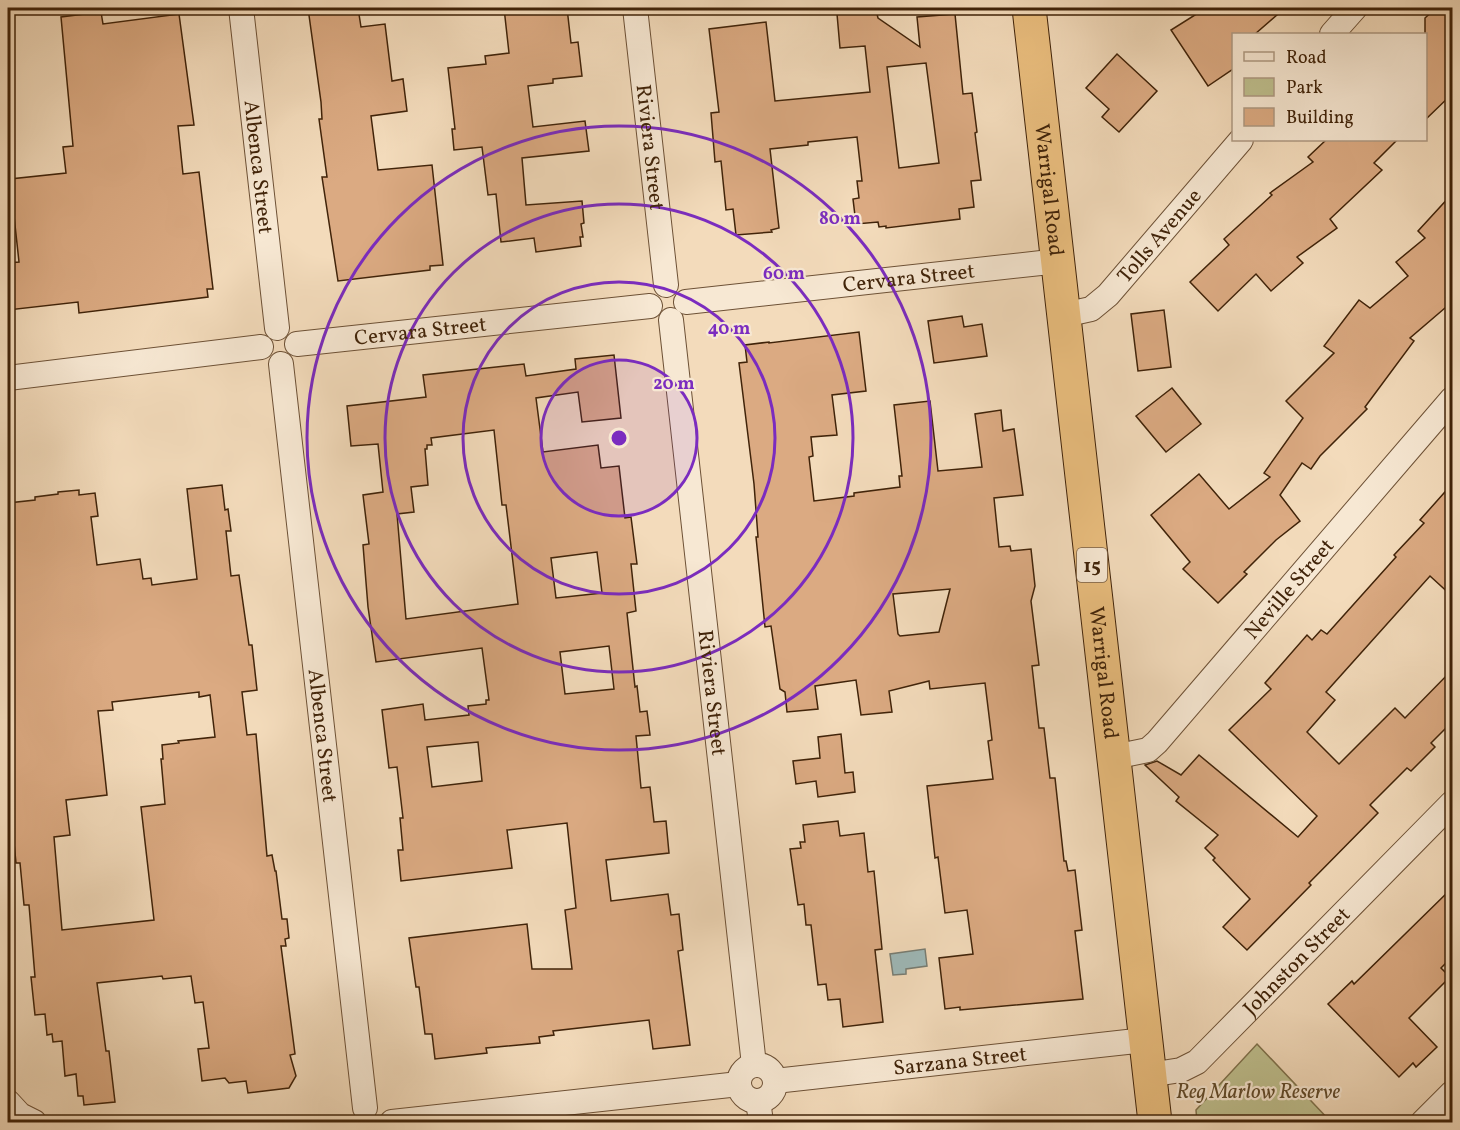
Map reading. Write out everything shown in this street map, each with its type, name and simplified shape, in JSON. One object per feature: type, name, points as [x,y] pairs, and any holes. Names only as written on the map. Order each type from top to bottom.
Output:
[{"type":"highway","name":"Warrigal Road","points":[[1029,8],[1153,1113]]},
{"type":"street","name":"Albenca Street","points":[[241,8],[277,328]]},
{"type":"street","name":"Riviera Street","points":[[635,8],[666,285]]},
{"type":"street","points":[[1333,33],[1355,8]]},
{"type":"street","name":"Tolls Avenue","points":[[1064,315],[1087,311],[1101,302],[1241,141]]},
{"type":"street","name":"Cervara Street","points":[[686,302],[1059,261]]},
{"type":"street","points":[[666,285],[680,289],[686,302],[682,314],[671,320],[660,319],[650,306],[652,294],[666,285]]},
{"type":"street","name":"Cervara Street","points":[[297,344],[650,306]]},
{"type":"street","name":"Riviera Street","points":[[671,320],[754,1065]]},
{"type":"street","points":[[277,328],[290,332],[297,344],[293,358],[281,364],[268,360],[261,347],[264,337],[277,328]]},
{"type":"street","points":[[8,378],[261,347]]},
{"type":"street","name":"Albenca Street","points":[[281,364],[357,1115]]},
{"type":"street","name":"Neville Street","points":[[1114,757],[1148,750],[1157,742],[1452,399]]},
{"type":"street","name":"Johnston Street","points":[[1153,1113],[1149,1075],[1181,1070],[1197,1062],[1452,803]]},
{"type":"street","name":"Sarzana Street","points":[[775,1080],[1145,1040]]},
{"type":"street","points":[[754,1065],[768,1069],[775,1080],[771,1094],[759,1112],[753,1100],[743,1094],[739,1084],[745,1070],[754,1065]]},
{"type":"street","points":[[392,1122],[739,1084]]},
{"type":"street","points":[[1423,1122],[1452,1093]]},
{"type":"street","points":[[357,1115],[378,1111],[384,1122]]},
{"type":"green space","name":"Reg Marlow Reserve","points":[[1257,1044],[1331,1122],[1197,1122],[1196,1110]]},
{"type":"water","points":[[925,949],[927,966],[906,969],[906,974],[893,975],[890,954]]},
{"type":"building","points":[[308,8],[358,8],[361,27],[385,24],[392,81],[403,79],[407,111],[371,116],[378,170],[432,165],[443,265],[430,266],[430,270],[338,281],[322,177],[327,177],[319,119],[322,119],[321,102]]},
{"type":"building","points":[[504,8],[567,8],[571,43],[578,42],[582,76],[553,79],[553,83],[528,86],[533,127],[585,121],[589,151],[522,158],[526,205],[582,201],[584,223],[581,224],[583,237],[580,237],[581,246],[536,252],[534,238],[501,242],[496,194],[488,195],[482,147],[454,150],[452,129],[455,129],[448,68],[486,64],[485,56],[509,53]]},
{"type":"building","points":[[1206,8],[1285,8],[1256,33],[1232,33],[1232,70],[1208,86],[1171,30]]},
{"type":"building","points":[[1436,8],[1452,8],[1452,94],[1427,118],[1427,33],[1425,33],[1425,18]]},
{"type":"building","points":[[876,10],[878,18],[920,47],[917,17],[955,14],[963,94],[972,93],[977,132],[975,133],[981,180],[971,181],[974,207],[959,209],[960,219],[886,228],[886,226],[879,227],[878,222],[856,224],[853,199],[859,198],[857,181],[862,181],[857,137],[808,142],[808,145],[770,149],[779,228],[771,230],[772,232],[736,235],[733,209],[726,210],[721,161],[715,162],[711,113],[719,112],[709,29],[766,22],[775,101],[870,92],[865,46],[840,48],[837,14]],"holes":[[[926,63],[939,163],[899,168],[887,67]]]},
{"type":"building","points":[[101,12],[103,24],[179,14],[194,125],[178,126],[183,174],[199,172],[213,289],[207,289],[208,297],[79,313],[78,302],[8,310],[8,263],[19,262],[10,179],[66,173],[63,147],[73,146],[61,17]]},
{"type":"building","points":[[1117,54],[1157,91],[1119,132],[1102,117],[1109,109],[1086,88]]},
{"type":"building","points":[[1325,141],[1396,141],[1374,163],[1382,170],[1330,219],[1337,228],[1297,257],[1303,263],[1271,291],[1256,274],[1218,311],[1190,282],[1229,245],[1224,239],[1272,195],[1270,193],[1313,162],[1308,157]]},
{"type":"building","points":[[1452,194],[1452,302],[1410,338],[1414,341],[1365,407],[1367,409],[1320,456],[1311,469],[1302,463],[1280,495],[1300,521],[1276,540],[1244,572],[1247,574],[1218,603],[1183,569],[1190,562],[1151,515],[1199,474],[1229,509],[1270,477],[1264,473],[1303,418],[1286,401],[1334,353],[1324,346],[1359,300],[1370,308],[1408,276],[1396,262],[1425,238],[1418,231]]},
{"type":"building","points":[[1164,310],[1171,367],[1138,371],[1131,314]]},
{"type":"building","points":[[962,316],[964,327],[982,324],[987,356],[934,363],[928,321]]},
{"type":"building","points":[[859,332],[866,391],[832,395],[837,435],[811,437],[813,456],[809,457],[814,501],[900,487],[899,476],[902,476],[894,405],[930,401],[938,471],[982,467],[975,414],[1001,410],[1003,431],[1014,429],[1023,495],[994,498],[999,547],[1010,546],[1011,551],[1031,549],[1035,586],[1031,601],[1039,665],[1032,666],[1039,728],[1044,728],[1050,778],[1055,778],[1064,861],[1066,861],[1068,871],[1075,870],[1082,930],[1075,931],[1083,999],[960,1010],[960,1007],[945,1009],[939,958],[973,954],[967,910],[945,913],[938,857],[935,858],[927,786],[993,779],[988,741],[992,740],[985,683],[930,689],[929,681],[889,691],[892,712],[861,715],[856,680],[815,686],[818,709],[787,712],[785,692],[780,689],[771,626],[765,627],[756,537],[758,537],[754,484],[739,363],[747,362],[745,345]],"holes":[[[950,589],[939,632],[900,636],[893,594]]]},
{"type":"building","points":[[614,355],[621,418],[582,422],[578,392],[536,398],[543,452],[598,445],[601,468],[619,466],[625,518],[631,517],[637,564],[631,564],[636,611],[627,613],[635,687],[637,686],[640,712],[647,711],[650,735],[636,736],[641,788],[650,787],[654,822],[666,821],[669,853],[606,860],[611,901],[668,894],[671,915],[679,914],[683,950],[678,951],[690,1045],[653,1049],[649,1020],[553,1031],[554,1035],[539,1037],[540,1043],[486,1048],[487,1053],[435,1059],[432,1034],[425,1034],[419,987],[416,987],[409,938],[527,924],[532,969],[572,969],[565,910],[576,908],[567,823],[507,830],[512,868],[401,881],[398,850],[403,850],[400,818],[403,818],[397,767],[389,768],[382,710],[423,704],[425,720],[469,715],[468,706],[486,704],[486,700],[489,700],[482,648],[376,662],[368,607],[363,545],[369,544],[363,495],[383,492],[378,444],[351,446],[347,406],[426,397],[423,375],[524,364],[526,376],[576,369],[575,359]],"holes":[[[494,430],[502,505],[506,505],[518,604],[406,619],[397,514],[414,512],[411,487],[428,485],[425,449],[427,445],[432,445],[431,438]],[[597,552],[602,593],[556,598],[551,558]],[[609,646],[614,689],[565,694],[560,652]],[[478,742],[482,781],[432,787],[427,747]]]},
{"type":"building","points":[[1172,388],[1201,424],[1166,452],[1136,416]]},
{"type":"building","points":[[1452,484],[1452,596],[1430,576],[1326,692],[1335,700],[1307,732],[1339,764],[1395,708],[1405,718],[1452,670],[1452,722],[1431,743],[1435,747],[1411,771],[1407,768],[1370,805],[1378,813],[1247,950],[1223,927],[1250,899],[1213,860],[1215,858],[1205,848],[1218,835],[1176,801],[1179,797],[1145,765],[1157,761],[1181,775],[1199,755],[1298,837],[1317,816],[1229,730],[1271,689],[1265,683],[1307,635],[1312,640],[1321,630],[1327,634],[1396,557],[1394,555],[1424,523],[1420,520]]},
{"type":"building","points":[[222,485],[225,510],[228,509],[231,531],[226,531],[231,576],[239,575],[249,645],[252,645],[257,690],[242,692],[247,735],[256,734],[267,856],[272,855],[282,919],[287,919],[289,938],[285,939],[286,946],[281,946],[295,1054],[290,1055],[296,1076],[289,1088],[248,1093],[246,1081],[229,1083],[225,1078],[202,1081],[198,1049],[209,1048],[203,1002],[195,1003],[191,976],[163,979],[162,976],[97,983],[115,1102],[84,1105],[83,1096],[78,1096],[76,1074],[65,1076],[62,1041],[53,1042],[52,1034],[47,1035],[45,1014],[35,1015],[31,977],[35,977],[29,905],[24,905],[20,863],[16,863],[13,833],[11,834],[8,818],[8,503],[35,500],[35,497],[58,494],[58,492],[79,490],[79,495],[95,493],[98,516],[91,517],[97,565],[140,559],[143,579],[151,578],[152,585],[197,579],[187,489]],"holes":[[[199,692],[199,697],[210,695],[215,737],[162,745],[165,804],[141,807],[154,920],[62,930],[54,837],[70,835],[66,800],[107,795],[98,711],[113,710],[112,702]]]},
{"type":"building","points":[[841,734],[845,773],[853,772],[855,792],[818,797],[816,781],[796,784],[793,761],[820,758],[818,737]]},
{"type":"building","points":[[838,821],[840,836],[864,833],[868,872],[874,871],[882,949],[875,950],[883,1022],[843,1027],[840,999],[828,1000],[826,984],[818,985],[811,925],[806,925],[804,904],[798,905],[790,849],[801,848],[800,842],[805,842],[803,825]]},
{"type":"building","points":[[1452,888],[1452,957],[1441,968],[1450,977],[1409,1018],[1437,1047],[1416,1067],[1413,1063],[1399,1077],[1328,1004],[1352,981],[1354,984]]}]
